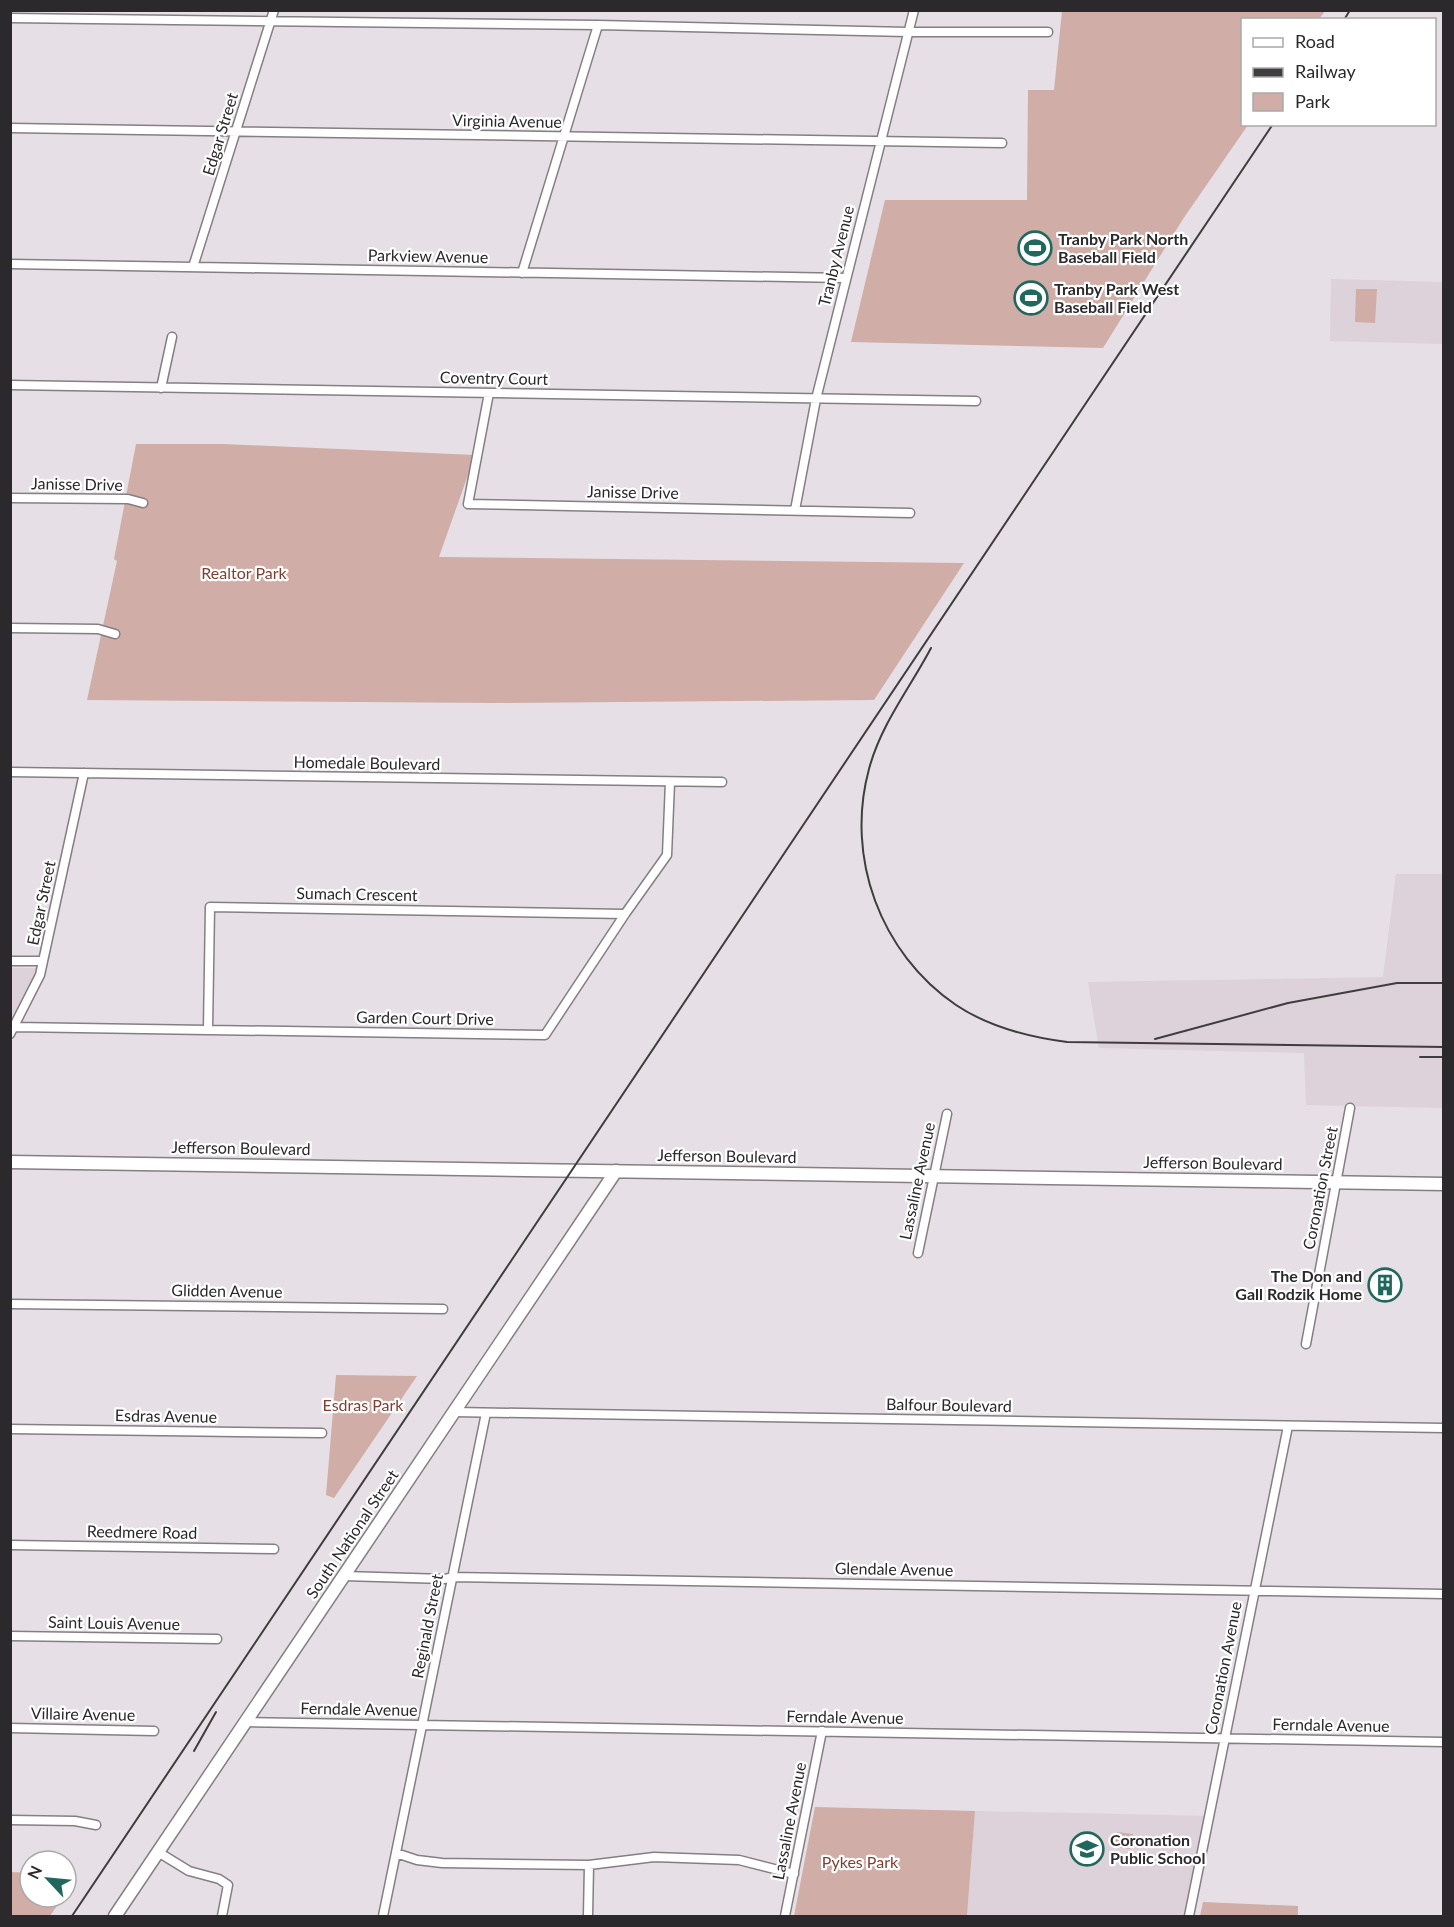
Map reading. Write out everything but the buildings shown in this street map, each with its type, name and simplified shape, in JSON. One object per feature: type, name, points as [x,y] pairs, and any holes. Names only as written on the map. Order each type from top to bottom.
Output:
[{"type":"street","name":"Edgar Street","points":[[193,267],[274,10]]},
{"type":"street","name":"Tranby Avenue","points":[[795,510],[816,399],[914,10]]},
{"type":"street","points":[[10,18],[598,25],[909,32],[1048,32]]},
{"type":"street","points":[[522,273],[598,25]]},
{"type":"street","name":"Virginia Avenue","points":[[10,128],[1002,143]]},
{"type":"street","name":"Parkview Avenue","points":[[10,264],[845,278]]},
{"type":"street","points":[[160,388],[172,337]]},
{"type":"street","name":"Coventry Court","points":[[10,385],[976,401]]},
{"type":"street","name":"Janisse Drive","points":[[489,393],[468,504],[910,513]]},
{"type":"street","name":"Janisse Drive","points":[[10,498],[128,499],[143,503]]},
{"type":"street","points":[[10,628],[98,629],[115,633]]},
{"type":"street","name":"Homedale Boulevard","points":[[10,772],[722,782]]},
{"type":"street","name":"Edgar Street","points":[[12,1031],[40,975],[84,772]]},
{"type":"street","name":"Garden Court Drive","points":[[12,1031],[208,1029],[545,1035],[667,855],[670,782]]},
{"type":"street","name":"Sumach Crescent","points":[[208,1029],[210,907],[625,914]]},
{"type":"street","points":[[10,961],[43,961]]},
{"type":"street","name":"Coronation Street","points":[[1306,1344],[1350,1108]]},
{"type":"street","name":"Lassaline Avenue","points":[[918,1253],[947,1114]]},
{"type":"street","name":"Jefferson Boulevard","points":[[10,1162],[1443,1184]]},
{"type":"street","name":"South National Street","points":[[115,1917],[616,1171]]},
{"type":"street","name":"Glidden Avenue","points":[[10,1304],[443,1309]]},
{"type":"street","name":"Balfour Boulevard","points":[[454,1412],[1443,1428]]},
{"type":"street","name":"Reginald Street","points":[[383,1917],[486,1413]]},
{"type":"street","name":"Coronation Avenue","points":[[1189,1917],[1288,1426]]},
{"type":"street","name":"Esdras Avenue","points":[[10,1429],[322,1433]]},
{"type":"street","name":"Reedmere Road","points":[[10,1545],[274,1549]]},
{"type":"street","name":"Glendale Avenue","points":[[344,1576],[1443,1594]]},
{"type":"street","name":"Saint Louis Avenue","points":[[10,1636],[217,1639]]},
{"type":"street","name":"Ferndale Avenue","points":[[246,1722],[1443,1742]]},
{"type":"street","name":"Villaire Avenue","points":[[10,1728],[154,1731]]},
{"type":"street","name":"Lassaline Avenue","points":[[785,1917],[822,1731]]},
{"type":"street","points":[[10,1820],[75,1821],[96,1825]]},
{"type":"street","points":[[158,1852],[189,1871],[219,1879],[228,1886],[222,1917]]},
{"type":"street","points":[[396,1853],[417,1860],[442,1863],[589,1865],[654,1857],[739,1860],[794,1874]]},
{"type":"street","points":[[588,1917],[589,1865]]},
{"type":"shaded area","points":[[1331,279],[1443,282],[1443,344],[1330,341]]},
{"type":"shaded area","points":[[1396,874],[1443,874],[1443,1108],[1306,1105],[1304,1053],[1099,1048],[1088,982],[1383,977]]},
{"type":"shaded area","points":[[11,968],[41,968],[11,1033]]},
{"type":"shaded area","name":"Coronation Public School","points":[[975,1811],[1211,1816],[1189,1916],[967,1916]]},
{"type":"green space","points":[[1062,11],[1325,11],[1320,18],[1241,18],[1241,126],[1247,126],[1183,219],[1103,348],[851,342],[885,200],[1027,200],[1028,90],[1054,90]]},
{"type":"green space","points":[[1356,289],[1377,289],[1375,323],[1355,322]]},
{"type":"green space","name":"Realtor Park","points":[[136,444],[223,444],[475,455],[439,557],[964,563],[874,700],[496,703],[87,700],[117,561],[114,559]]},
{"type":"green space","name":"Esdras Park","points":[[336,1375],[417,1376],[334,1498],[326,1495]]},
{"type":"green space","name":"Pykes Park","points":[[815,1807],[975,1811],[967,1916],[794,1916]]},
{"type":"green space","points":[[1117,1832],[1133,1834],[1131,1849],[1115,1847]]},
{"type":"green space","points":[[11,1872],[18,1872],[18,1909],[55,1909],[50,1916],[11,1916]]},
{"type":"green space","points":[[1203,1902],[1298,1906],[1298,1916],[1200,1916]]},
{"type":"railway","points":[[1345,18],[1350,10]]},
{"type":"railway","points":[[72,1916],[1272,126]]},
{"type":"railway","points":[[931,648],[888,721],[874,753],[863,802],[862,836],[866,869],[875,900],[889,931],[907,959],[929,984],[956,1005],[995,1025],[1067,1042],[1444,1047]]},
{"type":"railway","points":[[1155,1039],[1288,1003],[1397,983],[1444,983]]},
{"type":"railway","points":[[1420,1057],[1444,1057]]},
{"type":"railway","points":[[194,1751],[216,1712]]},
{"type":"place","name":"Tranby Park North Baseball Field","points":[[1035,248]]},
{"type":"place","name":"Tranby Park West Baseball Field","points":[[1031,298]]},
{"type":"place","name":"The Don and Gall Rodzik Home","points":[[1385,1285]]},
{"type":"place","name":"Coronation Public School","points":[[1087,1849]]}]
